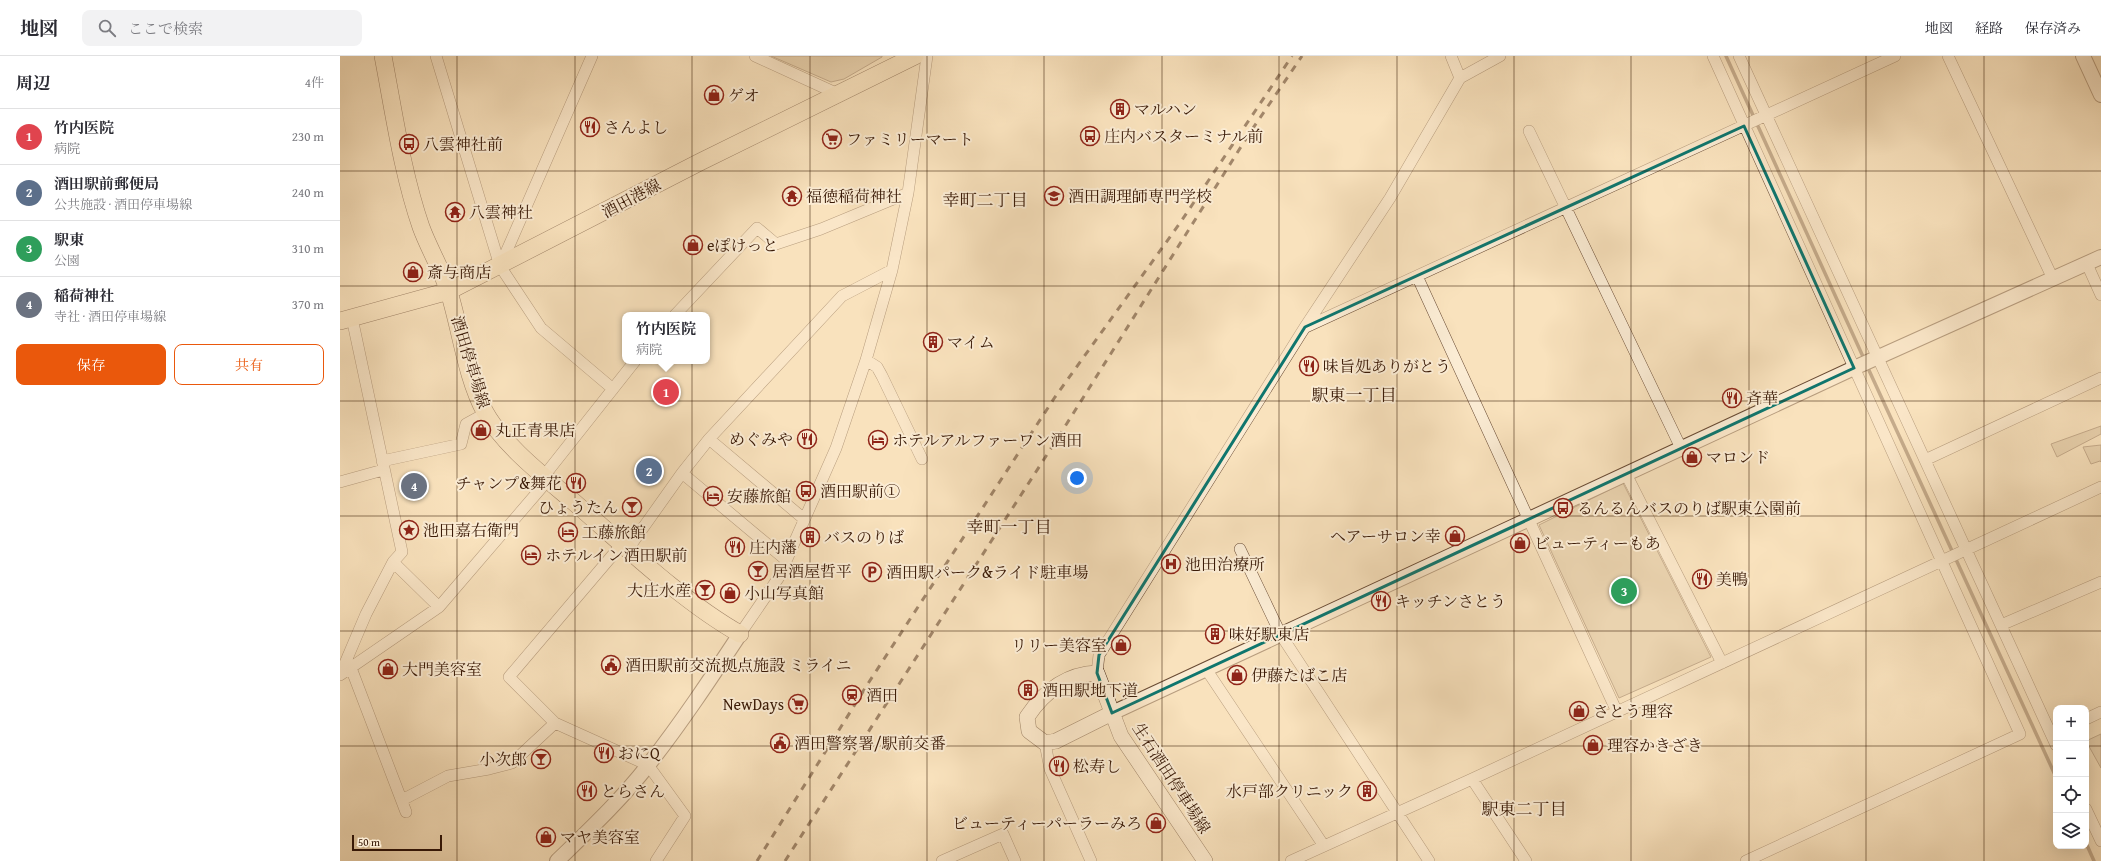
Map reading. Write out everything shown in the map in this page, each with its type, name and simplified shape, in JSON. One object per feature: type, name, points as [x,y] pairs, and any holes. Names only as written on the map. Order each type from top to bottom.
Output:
[{"type":"main road","name":"酒田停車場線","points":[[383,56],[407,182],[421,228],[449,291],[477,395],[486,413],[498,432],[546,478],[625,547],[710,616],[740,634]]},
{"type":"main road","name":"酒田港線","points":[[346,320],[449,291],[700,162],[916,56]]},
{"type":"main road","name":"生石酒田停車場線","points":[[1097,673],[1121,736],[1205,861]]},
{"type":"main road","points":[[1045,743],[1029,731],[1027,717],[1038,700],[1054,687],[1084,674],[1097,673]]},
{"type":"main road","name":"生石酒田停車場線","points":[[1045,743],[1056,741],[1112,713]]},
{"type":"street","points":[[436,56],[500,266],[541,328],[613,389]]},
{"type":"street","points":[[500,266],[592,56]]},
{"type":"street","points":[[755,56],[838,94]]},
{"type":"street","points":[[558,861],[600,820],[648,765],[687,715],[778,577],[786,560],[836,448],[866,360],[892,270],[908,193],[927,56]]},
{"type":"street","points":[[1451,56],[1460,78]]},
{"type":"street","points":[[1097,673],[1099,655],[1305,327],[1390,198],[1460,78],[1500,56]]},
{"type":"street","points":[[1713,56],[1943,561],[2020,734],[1764,857],[1746,861]]},
{"type":"street","points":[[1739,56],[1966,550],[2053,731]]},
{"type":"street","points":[[1305,327],[1895,56]]},
{"type":"street","points":[[1948,56],[2053,279]]},
{"type":"street","points":[[2083,56],[2101,96]]},
{"type":"street","points":[[1529,132],[1681,448]]},
{"type":"street","points":[[678,312],[757,228],[776,244],[821,229],[908,193]]},
{"type":"street","points":[[1112,713],[1854,368],[2101,257]]},
{"type":"street","points":[[2087,264],[2101,294]]},
{"type":"street","points":[[656,861],[685,816],[648,765],[555,723],[509,677],[625,547],[709,439],[842,296],[892,270]]},
{"type":"street","points":[[1417,276],[1617,712]]},
{"type":"street","points":[[340,675],[366,614],[393,562],[402,552],[383,465],[346,320]]},
{"type":"street","points":[[866,360],[877,367],[922,459]]},
{"type":"street","points":[[340,675],[439,607],[546,478],[633,364]]},
{"type":"street","points":[[1925,460],[2101,378]]},
{"type":"street","points":[[340,482],[383,465],[461,444],[466,424],[486,413]]},
{"type":"street","points":[[709,439],[804,519]]},
{"type":"street","points":[[682,473],[786,560]]},
{"type":"street","points":[[1626,474],[1722,663]]},
{"type":"street","points":[[1291,861],[1472,779],[2101,487]]},
{"type":"street","points":[[1240,549],[1281,635],[1429,861]]},
{"type":"street","points":[[393,562],[439,607]]},
{"type":"street","points":[[2001,625],[2101,582]]},
{"type":"street","points":[[351,668],[406,812]]},
{"type":"street","points":[[1206,669],[1324,846]]},
{"type":"street","points":[[2089,717],[2101,712]]},
{"type":"street","points":[[402,800],[448,776],[489,769],[512,763],[555,723]]},
{"type":"street","points":[[1045,743],[1050,769],[1091,861]]},
{"type":"street","points":[[1472,779],[1526,861]]},
{"type":"street","points":[[2088,813],[2101,841]]},
{"type":"street","points":[[942,861],[1003,834],[1015,861]]},
{"type":"highlighted area","points":[[1744,126],[1854,368],[1112,713],[1097,673],[1099,655],[1305,327]]},
{"type":"shaded area","points":[[771,56],[882,57],[844,79],[831,82]]},
{"type":"shaded area","points":[[2101,426],[2101,434],[2057,457],[2051,444]]},
{"type":"shaded area","points":[[2101,445],[2101,462],[2091,464],[2083,447]]},
{"type":"shaded area","points":[[1623,483],[1711,657],[1619,698],[1539,525]]},
{"type":"shaded area","points":[[2101,734],[2101,768],[2089,746],[2089,740]]},
{"type":"waterway","points":[[1726,56],[1865,361]]},
{"type":"waterway","points":[[1867,366],[2053,770]]},
{"type":"waterway","points":[[2089,849],[2094,861]]},
{"type":"railway","points":[[757,861],[869,682],[1055,397],[1180,223],[1292,56]]},
{"type":"railway","points":[[785,861],[1059,436],[1249,134],[1302,56]]},
{"type":"place","name":"ゲオ","points":[[714,95]]},
{"type":"place","name":"マルハン","points":[[1120,109]]},
{"type":"place","name":"さんよし","points":[[590,127]]},
{"type":"place","name":"庄内バスターミナル前","points":[[1090,136]]},
{"type":"place","name":"ファミリーマート","points":[[832,139]]},
{"type":"place","name":"八雲神社前","points":[[409,144]]},
{"type":"place","name":"福徳稲荷神社","points":[[792,196]]},
{"type":"place","name":"酒田調理師専門学校","points":[[1054,196]]},
{"type":"place","name":"八雲神社","points":[[455,212]]},
{"type":"place","name":"eぽけっと","points":[[693,245]]},
{"type":"place","name":"斎与商店","points":[[413,272]]},
{"type":"place","name":"マイム","points":[[933,342]]},
{"type":"place","name":"味旨処ありがとう","points":[[1309,366]]},
{"type":"place","name":"竹内医院","points":[[666,392]]},
{"type":"place","name":"斉華","points":[[1732,398]]},
{"type":"place","name":"丸正青果店","points":[[481,430]]},
{"type":"place","name":"めぐみや","points":[[807,439]]},
{"type":"place","name":"ホテルアルファーワン酒田","points":[[878,440]]},
{"type":"place","name":"マロンド","points":[[1692,457]]},
{"type":"place","name":"酒田駅前郵便局","points":[[649,471]]},
{"type":"place","name":"チャンプ&舞花","points":[[576,483]]},
{"type":"place","name":"稲荷神社","points":[[414,486]]},
{"type":"place","name":"酒田駅前①","points":[[806,491]]},
{"type":"place","name":"安藤旅館","points":[[713,496]]},
{"type":"place","name":"ひょうたん","points":[[632,507]]},
{"type":"place","name":"るんるんバスのりば駅東公園前","points":[[1563,508]]},
{"type":"place","name":"池田嘉右衛門","points":[[409,530]]},
{"type":"place","name":"工藤旅館","points":[[568,532]]},
{"type":"place","name":"ヘアーサロン幸","points":[[1455,536]]},
{"type":"place","name":"バスのりば","points":[[810,537]]},
{"type":"place","name":"ビューティーもあ","points":[[1520,543]]},
{"type":"place","name":"庄内藩","points":[[735,547]]},
{"type":"place","name":"ホテルイン酒田駅前","points":[[531,555]]},
{"type":"place","name":"池田治療所","points":[[1171,564]]},
{"type":"place","name":"居酒屋哲平","points":[[758,571]]},
{"type":"place","name":"酒田駅パーク&ライド駐車場","points":[[872,572]]},
{"type":"place","name":"美鴨","points":[[1702,579]]},
{"type":"place","name":"大庄水産","points":[[705,590]]},
{"type":"place","name":"駅東","points":[[1624,591]]},
{"type":"place","name":"小山写真館","points":[[730,593]]},
{"type":"place","name":"キッチンさとう","points":[[1381,601]]},
{"type":"place","name":"味好駅東店","points":[[1215,634]]},
{"type":"place","name":"リリー美容室","points":[[1121,645]]},
{"type":"place","name":"酒田駅前交流拠点施設 ミライニ","points":[[611,665]]},
{"type":"place","name":"大門美容室","points":[[388,669]]},
{"type":"place","name":"伊藤たばこ店","points":[[1237,675]]},
{"type":"place","name":"酒田駅地下道","points":[[1028,690]]},
{"type":"place","name":"酒田","points":[[852,695]]},
{"type":"place","name":"NewDays","points":[[798,704]]},
{"type":"place","name":"さとう理容","points":[[1579,711]]},
{"type":"place","name":"酒田警察署/駅前交番","points":[[780,743]]},
{"type":"place","name":"理容かきざき","points":[[1593,745]]},
{"type":"place","name":"おにQ","points":[[604,753]]},
{"type":"place","name":"小次郎","points":[[541,759]]},
{"type":"place","name":"松寿し","points":[[1059,766]]},
{"type":"place","name":"とらさん","points":[[587,791]]},
{"type":"place","name":"水戸部クリニック","points":[[1367,791]]},
{"type":"place","name":"ビューティーパーラーみろ","points":[[1156,823]]},
{"type":"place","name":"マヤ美容室","points":[[546,837]]},
{"type":"district","name":"幸町二丁目","points":[[985,199]]},
{"type":"district","name":"駅東一丁目","points":[[1354,394]]},
{"type":"district","name":"幸町一丁目","points":[[1009,526]]},
{"type":"district","name":"駅東二丁目","points":[[1524,808]]}]
